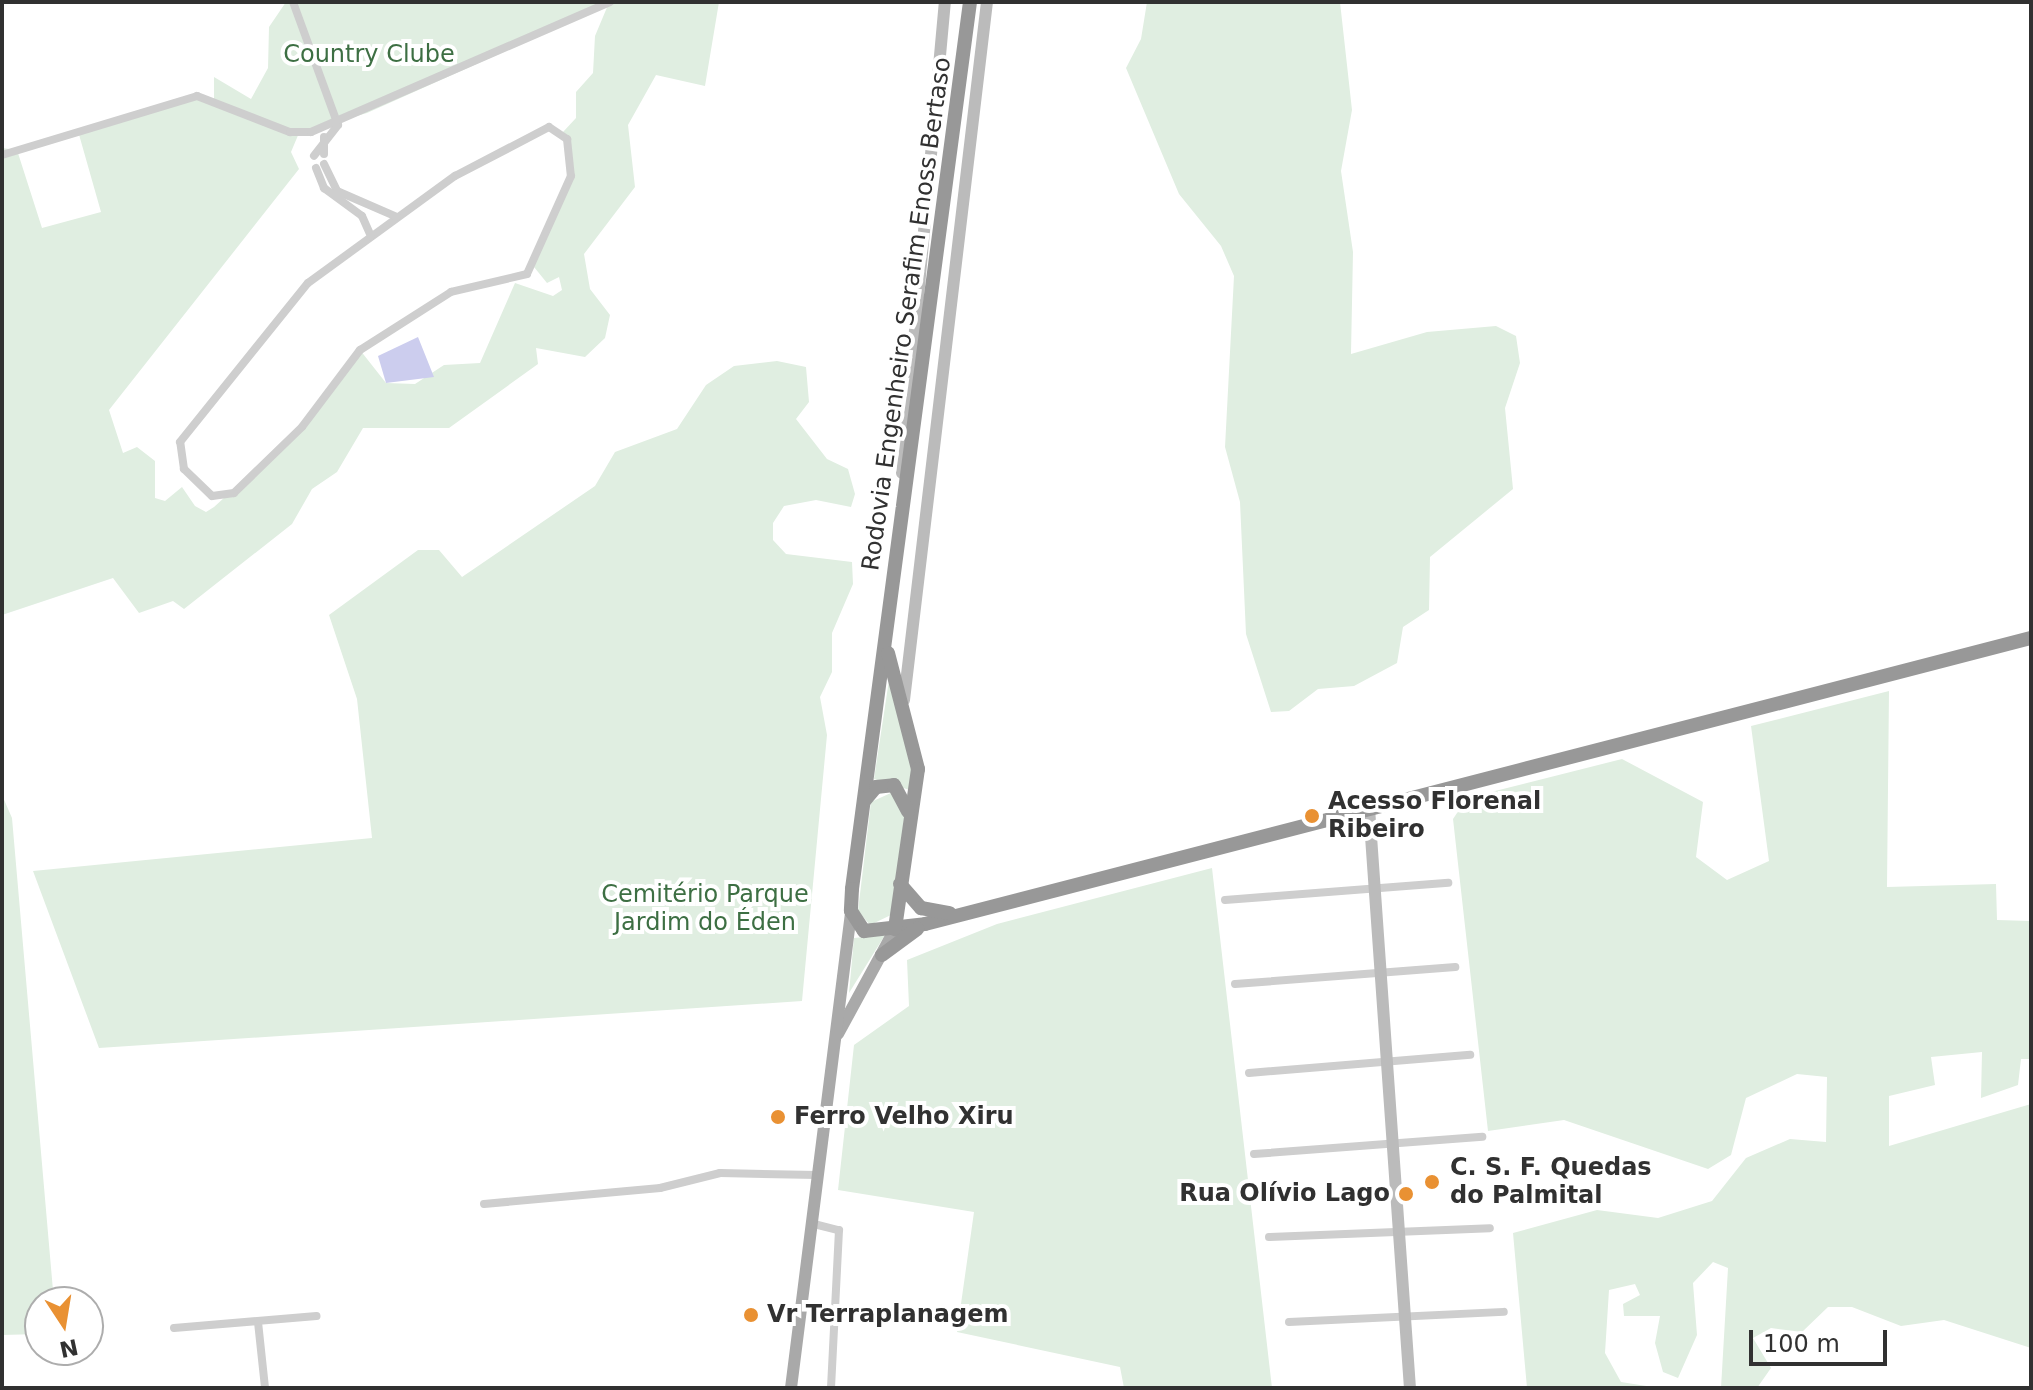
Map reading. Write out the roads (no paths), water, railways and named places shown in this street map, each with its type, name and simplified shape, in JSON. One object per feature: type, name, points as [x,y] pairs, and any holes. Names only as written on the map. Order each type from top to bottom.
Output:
[{"type":"highway","name":"Rodovia Engenheiro Serafim Enoss Bertaso","points":[[851,911],[970,2]]},
{"type":"highway","name":"Rodovia Engenheiro Serafim Enoss Bertaso","points":[[886,632],[918,769],[895,929]]},
{"type":"highway","points":[[851,911],[864,931],[925,924],[2031,638]]},
{"type":"highway","points":[[863,804],[876,787],[894,785],[906,798],[908,822]]},
{"type":"highway","points":[[900,884],[921,908],[963,913]]},
{"type":"highway","points":[[882,955],[925,924]]},
{"type":"main road","points":[[903,526],[914,292],[945,2]]},
{"type":"main road","points":[[906,711],[908,640],[987,2]]},
{"type":"main road","points":[[1369,808],[1410,1388]]},
{"type":"main road","name":"Rodovia Engenheiro Serafim Enoss Bertaso","points":[[793,1388],[810,1223],[851,911]]},
{"type":"main road","name":"Rodovia Engenheiro Serafim Enoss Bertaso","points":[[832,1048],[895,929]]},
{"type":"street","points":[[293,2],[338,125]]},
{"type":"street","points":[[371,236],[362,216],[324,188],[320,160],[324,136],[338,125],[610,2]]},
{"type":"street","points":[[2,155],[197,96],[290,132],[338,125]]},
{"type":"street","points":[[558,129],[567,139],[566,196],[527,274],[469,284],[396,323],[343,368],[302,427],[234,493],[212,496],[184,469],[180,442],[308,283],[371,236],[535,133],[558,129]]},
{"type":"street","points":[[320,160],[337,191],[397,217]]},
{"type":"street","points":[[1225,900],[1448,883]]},
{"type":"street","points":[[1235,984],[1455,967]]},
{"type":"street","points":[[1249,1073],[1470,1055]]},
{"type":"street","points":[[1254,1154],[1482,1137]]},
{"type":"street","points":[[484,1204],[660,1188],[720,1173],[817,1175]]},
{"type":"street","points":[[810,1223],[839,1230],[831,1388]]},
{"type":"street","points":[[1269,1237],[1490,1228]]},
{"type":"street","points":[[1289,1322],[1504,1312]]},
{"type":"street","points":[[174,1328],[316,1316]]},
{"type":"street","points":[[258,1322],[265,1388]]},
{"type":"water","points":[[418,337],[434,377],[386,383],[378,356]]},
{"type":"place","name":"Acesso Florenal Ribeiro","points":[[1312,816]]},
{"type":"place","name":"Ferro Velho Xiru","points":[[778,1117]]},
{"type":"place","name":"C. S. F. Quedas do Palmital","points":[[1432,1182]]},
{"type":"place","name":"Rua Olívio Lago","points":[[1406,1194]]},
{"type":"place","name":"Vr Terraplanagem","points":[[751,1315]]},
{"type":"park label","name":"Country Clube","points":[[369,55]]},
{"type":"park label","name":"Cemitério Parque Jardim do Éden","points":[[705,909]]}]
